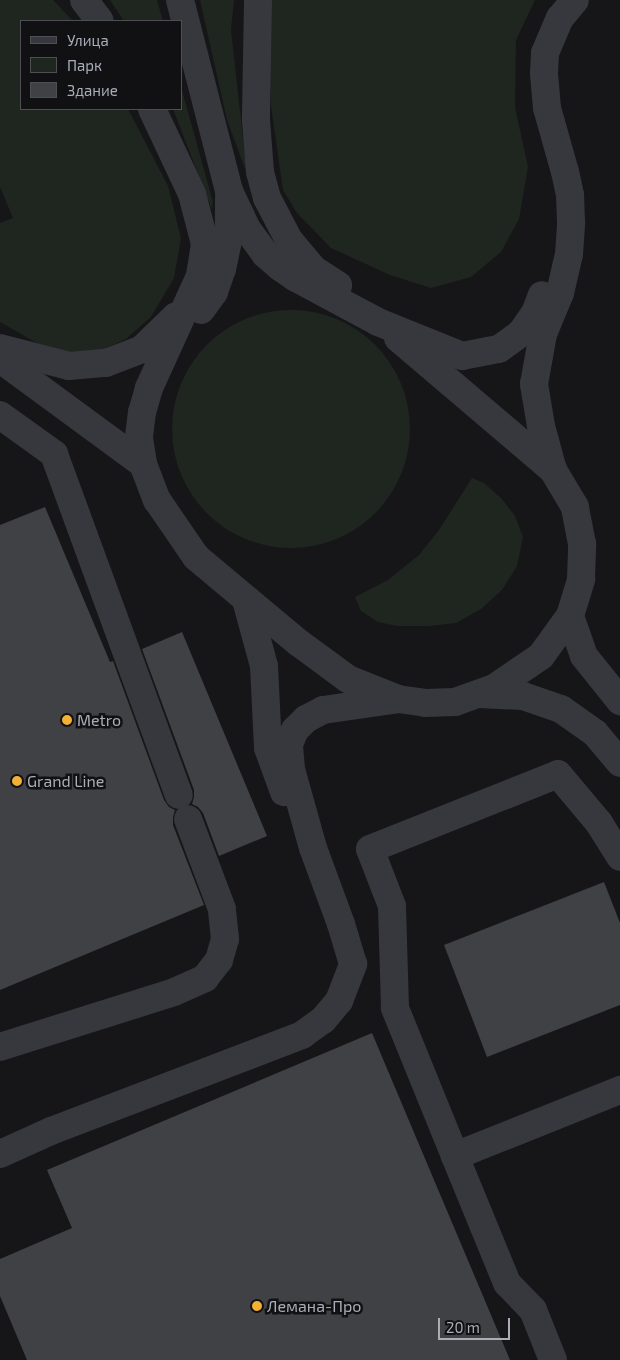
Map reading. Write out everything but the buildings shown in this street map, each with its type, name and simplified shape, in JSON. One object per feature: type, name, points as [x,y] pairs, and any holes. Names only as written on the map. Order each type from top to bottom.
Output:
[{"type":"street","points":[[84,0],[99,20]]},
{"type":"street","points":[[180,0],[228,192],[247,230],[265,254],[296,278],[378,322],[462,356],[499,349],[521,333],[535,313],[547,282],[554,230],[540,122],[547,108]]},
{"type":"street","points":[[258,0],[256,120],[260,172],[267,198],[289,240],[313,269],[350,293],[378,322],[553,470]]},
{"type":"street","points":[[0,1154],[51,1131],[302,1035],[323,1020],[339,1001],[353,964],[341,924],[313,848],[291,769],[289,744],[295,730],[306,719],[322,710],[398,700],[425,703],[455,702],[478,694],[501,684],[541,656],[570,616],[580,579],[582,544],[574,507],[553,470],[540,426],[534,384],[543,334],[560,293],[569,254],[571,222],[570,195],[547,108],[544,73],[545,53],[560,18],[575,0]]},
{"type":"street","points":[[152,110],[192,194],[205,244],[200,276],[149,388],[142,412],[139,438],[142,464],[157,500],[196,557],[246,600],[348,679],[398,700]]},
{"type":"street","points":[[165,353],[200,312],[222,269],[229,235],[228,192]]},
{"type":"street","points":[[0,348],[69,366],[106,363],[142,349],[189,303]]},
{"type":"street","points":[[0,359],[142,464]]},
{"type":"street","points":[[0,416],[54,454],[222,909],[225,939],[219,960],[205,978],[174,992],[0,1046]]},
{"type":"street","points":[[246,600],[264,666],[268,748],[285,795],[313,848]]},
{"type":"street","points":[[570,616],[584,656],[620,701]]},
{"type":"street","points":[[478,694],[523,696],[562,709],[595,733],[620,763]]},
{"type":"street","points":[[553,1360],[533,1310],[507,1283],[395,1008],[392,906],[370,849],[558,774],[600,823],[620,857]]},
{"type":"street","points":[[455,1156],[620,1090]]},
{"type":"green space","points":[[0,0],[53,0],[72,20],[20,20],[20,110],[129,110],[168,186],[181,238],[174,278],[151,317],[126,339],[95,353],[56,354],[0,322],[0,223],[13,218],[0,187]]},
{"type":"green space","points":[[110,0],[157,0],[163,20],[123,20]]},
{"type":"green space","points":[[200,0],[234,0],[231,30],[247,174],[227,120]]},
{"type":"green space","points":[[268,0],[535,0],[516,40],[515,107],[528,167],[519,219],[501,252],[471,277],[431,288],[390,275],[331,248],[297,213],[283,190],[271,106]]},
{"type":"green space","points":[[182,91],[213,202],[212,210],[173,110],[182,110]]},
{"type":"green space","points":[[291,310],[325,315],[336,319],[357,330],[375,345],[390,363],[401,384],[405,395],[410,429],[405,463],[401,474],[390,495],[375,513],[357,528],[336,539],[325,543],[291,548],[257,543],[246,539],[225,528],[207,513],[192,495],[181,474],[177,463],[172,429],[177,395],[181,384],[192,363],[207,345],[225,330],[246,319],[257,315]]},
{"type":"green space","points":[[472,478],[484,483],[502,499],[515,516],[523,537],[517,566],[502,590],[481,609],[456,623],[429,626],[397,626],[378,622],[361,611],[355,597],[388,580],[419,555],[439,530]]},
{"type":"place","name":"Metro","points":[[67,720]]},
{"type":"place","name":"Grand Line","points":[[17,781]]},
{"type":"place","name":"Лемана-Про","points":[[257,1306]]}]
